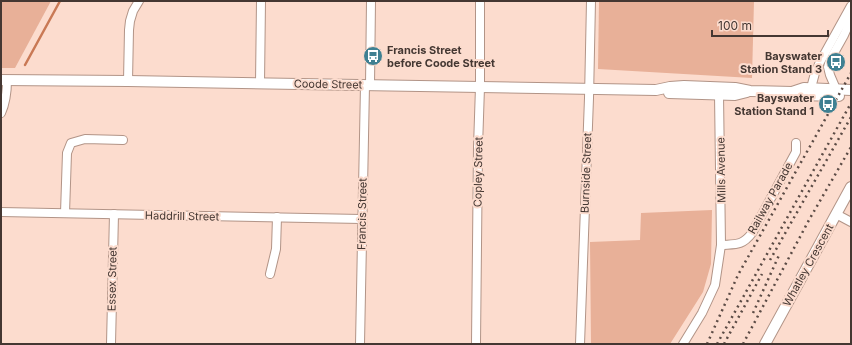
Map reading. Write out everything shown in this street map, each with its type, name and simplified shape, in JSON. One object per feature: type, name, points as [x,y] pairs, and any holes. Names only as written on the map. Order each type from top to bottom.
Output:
[{"type":"main road","name":"Coode Street","points":[[4,80],[589,88],[656,90],[670,93],[735,95],[750,91]]},
{"type":"main road","name":"Coode Street","points":[[656,90],[684,86],[735,88],[750,91],[792,92],[804,88],[851,90]]},
{"type":"main road","name":"Coode Street","points":[[792,92],[799,95],[851,96]]},
{"type":"main road","name":"Whatley Crescent","points":[[765,344],[851,187]]},
{"type":"street","points":[[128,81],[130,21],[139,1]]},
{"type":"street","points":[[260,83],[261,1]]},
{"type":"street","name":"Francis Street","points":[[360,344],[362,219],[371,1]]},
{"type":"street","name":"Copley Street","points":[[476,344],[480,1]]},
{"type":"street","name":"Burnside Street","points":[[580,344],[591,1]]},
{"type":"street","points":[[811,88],[820,62],[851,6]]},
{"type":"street","points":[[836,89],[828,68],[830,60],[851,19]]},
{"type":"street","points":[[1,113],[5,106],[7,94],[4,80]]},
{"type":"street","name":"Mills Avenue","points":[[719,94],[721,245]]},
{"type":"street","points":[[65,214],[67,153],[71,144],[85,139],[122,140]]},
{"type":"street","name":"Railway Parade","points":[[721,245],[740,243],[746,240],[752,233],[796,152],[796,143]]},
{"type":"street","name":"Haddrill Street","points":[[1,212],[362,219]]},
{"type":"street","name":"Essex Street","points":[[111,344],[114,214]]},
{"type":"street","points":[[836,214],[851,222]]},
{"type":"street","points":[[270,274],[276,249],[277,217]]},
{"type":"street","points":[[683,344],[702,313],[716,285],[721,245]]},
{"type":"shaded area","points":[[1,1],[51,1],[15,68],[1,68]]},
{"type":"shaded area","points":[[599,1],[754,1],[752,78],[598,69]]},
{"type":"shaded area","points":[[712,210],[711,264],[703,292],[670,344],[591,344],[590,242],[640,240],[641,213]]},
{"type":"waterway","points":[[25,65],[60,1]]},
{"type":"railway","points":[[707,344],[738,275],[851,73]]},
{"type":"railway","points":[[717,344],[851,103]]},
{"type":"railway","points":[[770,260],[851,117]]},
{"type":"railway","points":[[743,344],[809,220],[851,147]]},
{"type":"railway","points":[[753,313],[780,253]]},
{"type":"railway","points":[[724,344],[762,274]]},
{"type":"place","name":"Francis Street before Coode Street","points":[[373,56]]},
{"type":"place","name":"Bayswater Station Stand 3","points":[[836,62]]},
{"type":"place","name":"Bayswater Station Stand 1","points":[[828,104]]}]
